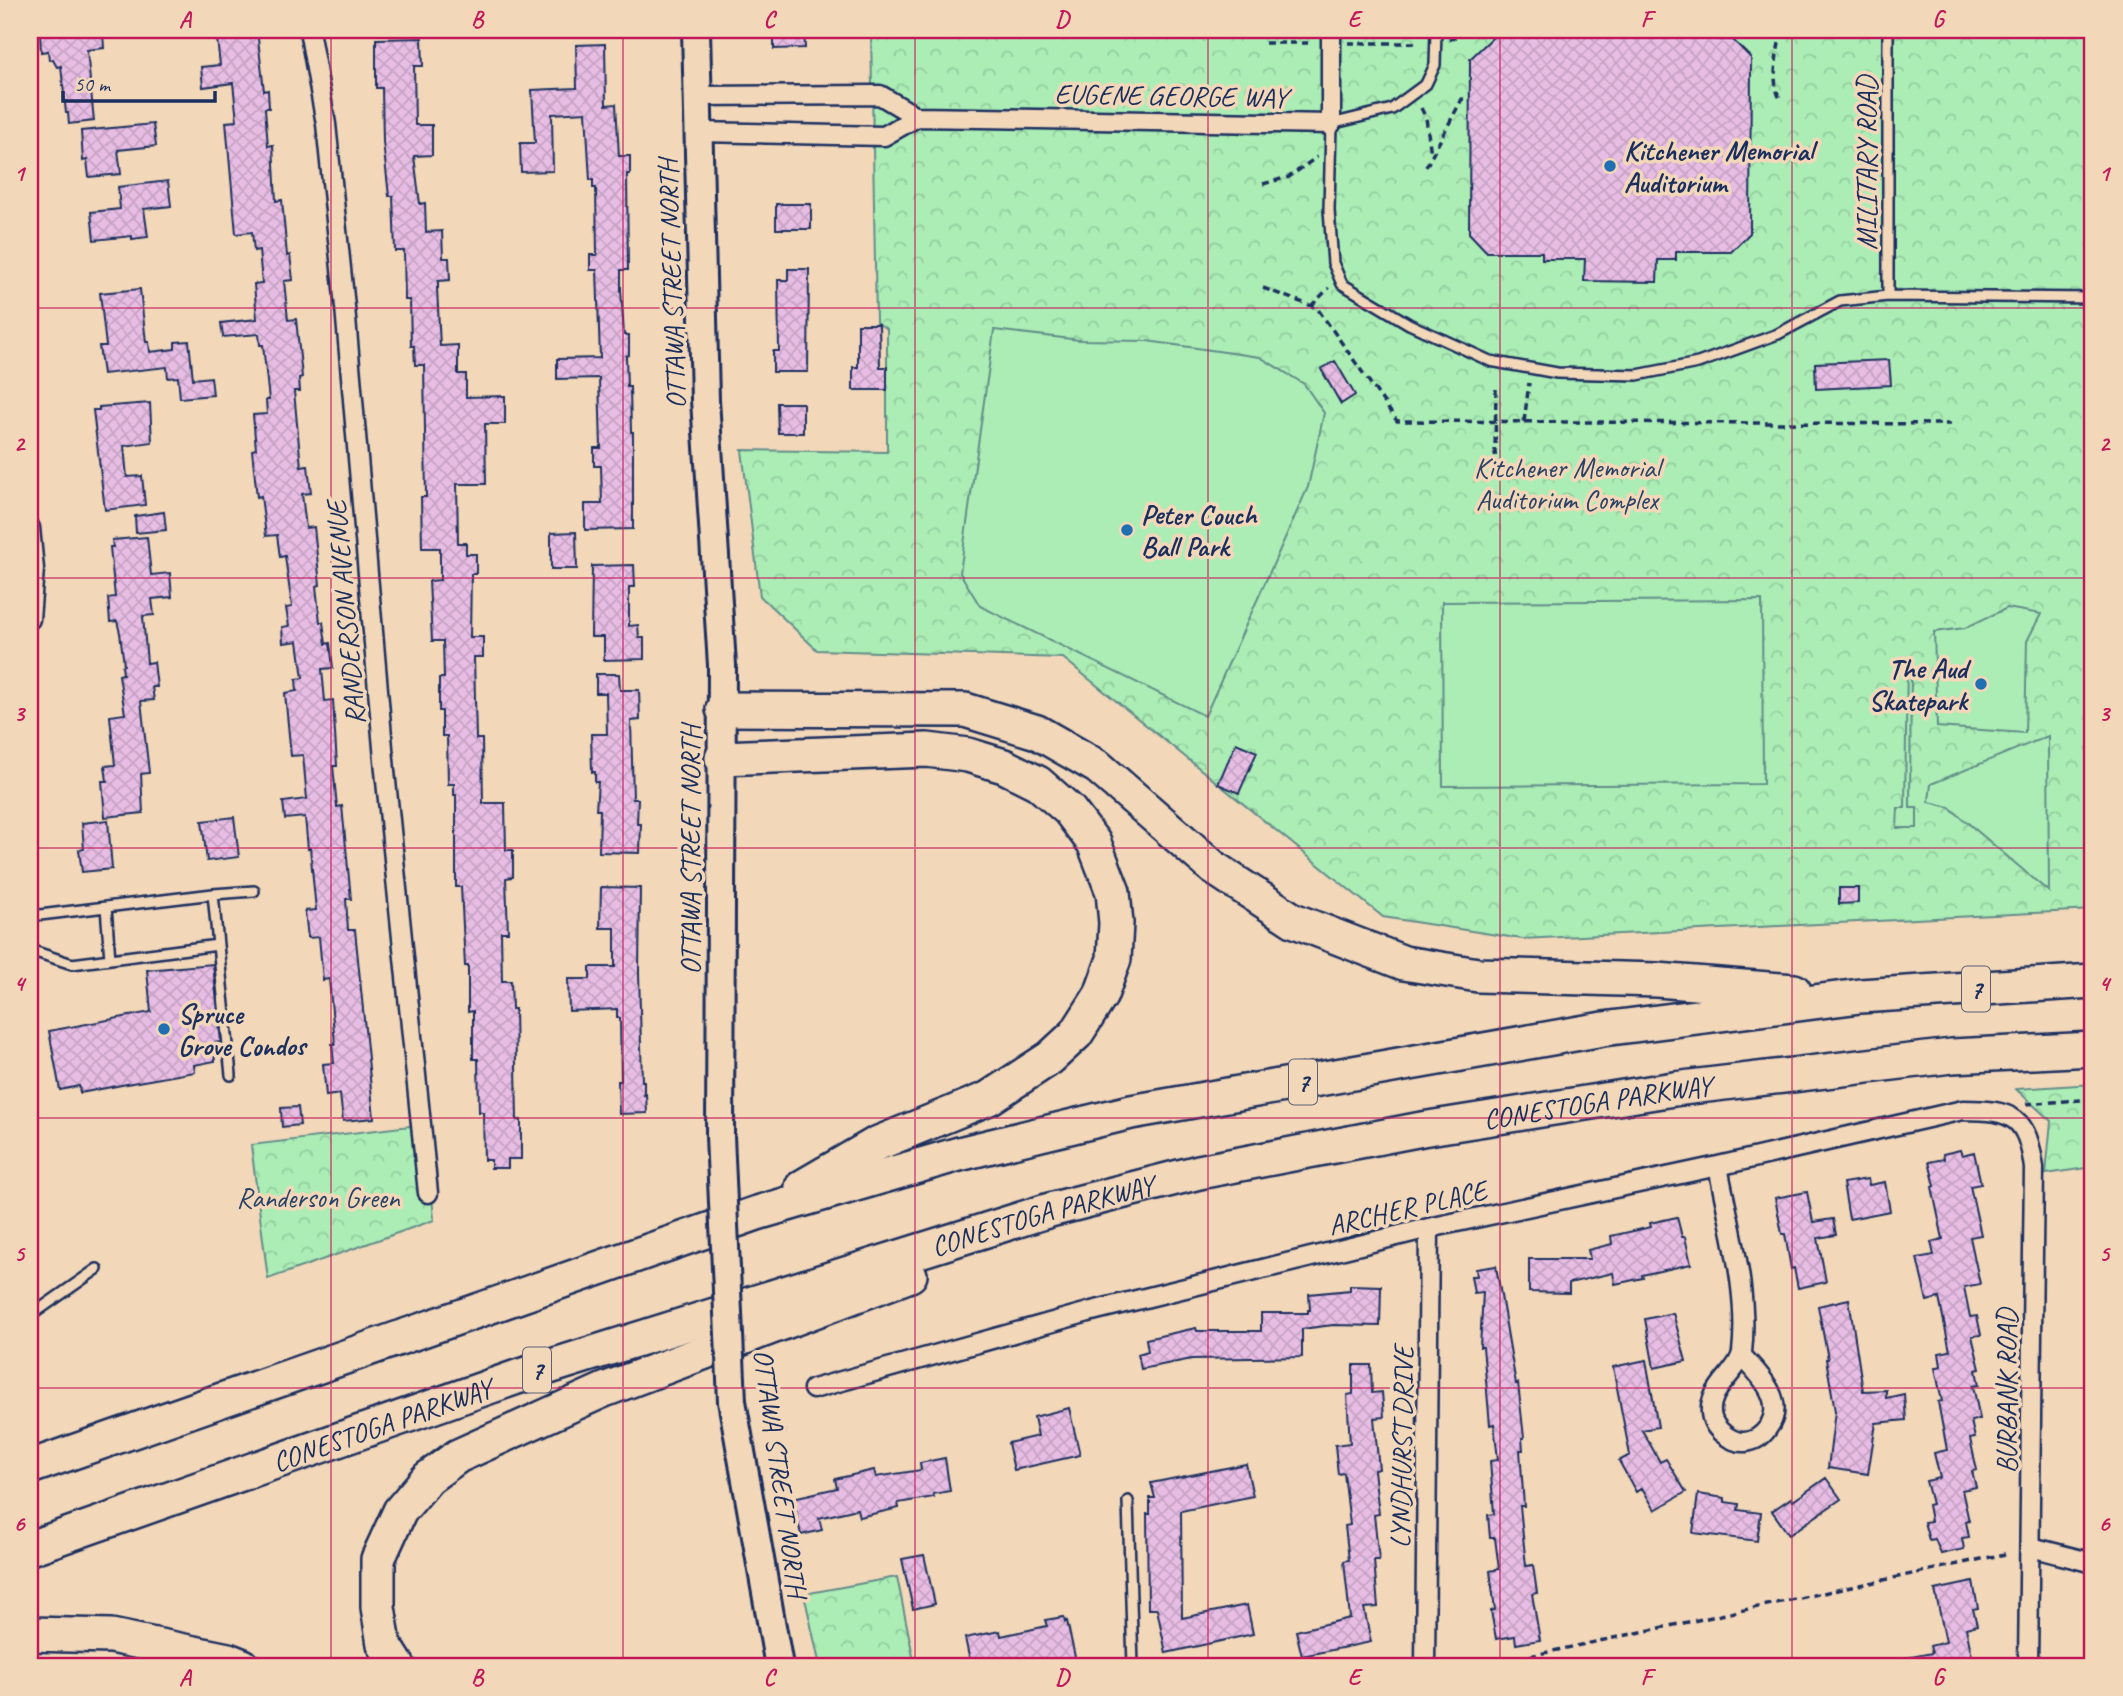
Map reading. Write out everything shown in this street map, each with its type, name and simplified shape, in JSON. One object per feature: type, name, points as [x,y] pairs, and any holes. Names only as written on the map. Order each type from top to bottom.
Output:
[{"type":"highway","points":[[723,709],[965,710],[1037,732],[1098,767],[1214,868],[1293,920],[1404,963],[1478,975],[1657,980],[1860,996]]},
{"type":"highway","points":[[722,758],[927,750],[968,755],[1004,766],[1038,783],[1069,810],[1094,843],[1113,892],[1116,923],[1114,959],[1101,995],[1076,1034],[1050,1058],[989,1098],[876,1144],[757,1213]]},
{"type":"highway","name":"7","points":[[30,1467],[757,1213],[959,1154],[1131,1112],[1604,1029],[1860,996],[2093,981]]},
{"type":"highway","name":"CONESTOGA PARKWAY","points":[[30,1548],[516,1377],[1050,1210],[1212,1170],[1422,1129],[1674,1089],[1952,1056],[2093,1049]]},
{"type":"highway","points":[[398,1666],[384,1644],[378,1607],[378,1559],[400,1511],[428,1478],[458,1456],[604,1390],[911,1275],[1050,1210]]},
{"type":"highway","points":[[30,1634],[111,1636],[228,1660],[243,1666]]},
{"type":"main road","name":"OTTAWA STREET NORTH","points":[[696,30],[705,400],[723,709],[720,1136],[732,1401],[779,1666]]},
{"type":"street","name":"RANDERSON AVENUE","points":[[309,30],[326,124],[428,1193]]},
{"type":"street","points":[[1331,30],[1331,124]]},
{"type":"street","name":"EUGENE GEORGE WAY","points":[[697,96],[880,95],[917,117],[1331,124]]},
{"type":"street","points":[[698,132],[884,136],[917,117]]},
{"type":"street","points":[[30,528],[34,569],[30,619]]},
{"type":"street","name":"ARCHER PLACE","points":[[813,1389],[1092,1311],[1429,1228],[1963,1110],[1992,1110],[2017,1121]]},
{"type":"street","name":"BURBANK ROAD","points":[[2017,1121],[2026,1131],[2034,1168],[2028,1666]]},
{"type":"street","points":[[1718,1166],[1744,1300],[1742,1356],[1714,1395],[1712,1418],[1721,1431],[1735,1441],[1747,1442],[1762,1436],[1771,1424],[1775,1410],[1772,1394],[1764,1379],[1742,1356]]},
{"type":"street","name":"LYNDHURST DRIVE","points":[[1425,1666],[1429,1228]]},
{"type":"street","points":[[2031,1547],[2093,1563]]},
{"type":"lane","points":[[1436,30],[1435,65],[1426,84],[1392,109],[1331,124],[1329,210],[1333,263],[1342,284],[1409,324],[1490,361],[1557,373],[1637,375],[1698,363],[1778,334],[1840,301],[1888,296],[2093,298]]},
{"type":"lane","name":"MILITARY ROAD","points":[[1888,30],[1888,296]]},
{"type":"lane","points":[[40,915],[254,891]]},
{"type":"lane","points":[[213,894],[232,1075]]},
{"type":"lane","points":[[106,907],[110,958]]},
{"type":"lane","points":[[30,950],[72,964],[218,945]]},
{"type":"lane","points":[[30,1316],[97,1269]]},
{"type":"lane","points":[[1128,1500],[1133,1666]]},
{"type":"path","points":[[1444,43],[1471,30]]},
{"type":"path","points":[[1265,43],[1318,43]]},
{"type":"path","points":[[1348,43],[1419,43]]},
{"type":"path","points":[[1779,43],[1776,93],[1781,100]]},
{"type":"path","points":[[1426,167],[1462,99],[1470,100]]},
{"type":"path","points":[[1421,108],[1426,118],[1431,155]]},
{"type":"path","points":[[1263,184],[1289,177],[1331,147]]},
{"type":"path","points":[[1263,288],[1317,308],[1397,421],[1951,424]]},
{"type":"path","points":[[1311,306],[1329,288]]},
{"type":"path","points":[[1524,422],[1529,380]]},
{"type":"path","points":[[1496,389],[1498,481]]},
{"type":"path","points":[[2017,1121],[2025,1104],[2093,1099]]},
{"type":"path","points":[[767,1432],[788,1433]]},
{"type":"path","points":[[1483,1666],[2006,1554]]},
{"type":"green space","name":"Kitchener Memorial Auditorium Complex","points":[[871,30],[2093,30],[2093,910],[1522,939],[1383,917],[1063,658],[817,650],[760,596],[742,450],[887,452],[887,329],[876,322]]},
{"type":"green space","name":"Peter Couch Ball Park","points":[[994,330],[1080,340],[1147,341],[1260,357],[1304,384],[1324,413],[1308,487],[1205,716],[980,606],[960,573]]},
{"type":"green space","points":[[1762,600],[1763,784],[1443,786],[1442,602]]},
{"type":"green space","name":"The Aud Skatepark","points":[[2007,608],[2041,614],[2027,641],[2025,733],[1937,727],[1934,632],[1965,628]]},
{"type":"green space","points":[[1907,659],[1911,659],[1910,808],[1917,808],[1917,828],[1897,828],[1898,808],[1905,808]]},
{"type":"green space","points":[[2048,736],[2049,892],[1949,807],[1929,802],[1931,784]]},
{"type":"green space","points":[[2093,1084],[2093,1167],[2046,1174],[2051,1121],[2016,1089]]},
{"type":"green space","name":"Randerson Green","points":[[426,1124],[434,1220],[268,1279],[251,1145]]},
{"type":"green space","points":[[897,1577],[915,1666],[820,1666],[804,1594]]},
{"type":"building","points":[[85,30],[85,34],[103,33],[104,48],[87,50],[94,121],[69,124],[61,66],[57,67],[53,60],[49,60],[48,51],[41,52],[40,33]]},
{"type":"building","points":[[216,30],[257,30],[264,91],[268,90],[269,108],[265,108],[268,146],[273,145],[276,201],[282,200],[287,256],[290,255],[293,280],[284,281],[288,320],[296,319],[302,377],[299,378],[300,391],[294,391],[301,467],[308,466],[311,493],[302,494],[306,528],[314,527],[320,585],[316,586],[320,622],[323,622],[326,644],[330,643],[333,668],[322,669],[325,701],[333,700],[337,766],[333,766],[337,807],[342,806],[351,899],[346,899],[348,930],[355,930],[374,1118],[343,1121],[340,1094],[326,1096],[323,1064],[334,1063],[332,1044],[335,1044],[329,979],[323,980],[319,937],[308,938],[305,911],[316,910],[310,848],[308,849],[305,817],[285,819],[283,802],[307,799],[303,755],[291,756],[285,693],[297,691],[296,679],[303,678],[298,641],[283,643],[282,627],[289,626],[286,608],[292,607],[285,556],[280,557],[277,535],[266,536],[261,496],[257,497],[252,450],[256,449],[253,415],[267,414],[266,400],[269,400],[263,345],[260,345],[259,334],[223,337],[221,323],[257,319],[254,284],[262,283],[259,250],[254,251],[252,232],[236,234],[226,122],[237,121],[233,83],[203,87],[201,67],[220,65]]},
{"type":"building","points":[[774,30],[804,30],[805,48],[774,49]]},
{"type":"building","name":"Kitchener Memorial Auditorium","points":[[1493,30],[1710,30],[1710,39],[1733,40],[1751,58],[1750,233],[1731,252],[1676,252],[1676,260],[1658,260],[1657,282],[1584,281],[1585,259],[1542,259],[1542,252],[1487,252],[1469,233],[1470,59],[1493,37]]},
{"type":"building","points":[[422,38],[423,66],[414,66],[415,125],[432,125],[432,155],[414,156],[420,204],[425,203],[426,232],[442,231],[443,258],[449,258],[450,280],[438,281],[437,288],[440,346],[458,345],[458,374],[466,374],[466,397],[505,396],[505,424],[485,424],[486,484],[457,484],[458,543],[466,543],[466,554],[476,554],[476,574],[471,574],[470,637],[483,637],[483,657],[474,657],[476,739],[482,739],[483,803],[505,803],[506,850],[513,850],[513,877],[506,878],[508,932],[501,932],[502,981],[511,981],[512,1009],[515,1009],[517,1120],[521,1120],[521,1159],[508,1159],[508,1168],[491,1168],[491,1160],[484,1160],[483,1112],[479,1112],[478,1059],[473,1059],[473,1011],[468,1012],[468,966],[465,966],[461,887],[456,887],[456,795],[454,784],[448,784],[447,736],[442,736],[442,711],[439,711],[439,678],[444,678],[443,641],[432,641],[429,581],[440,580],[440,548],[422,548],[421,497],[426,497],[424,365],[415,365],[414,346],[411,346],[410,300],[405,300],[404,251],[395,251],[393,196],[389,196],[383,142],[382,88],[376,88],[376,39]]},
{"type":"building","points":[[605,44],[606,105],[616,104],[619,156],[630,156],[630,174],[627,174],[628,270],[621,270],[621,289],[624,335],[629,335],[629,355],[626,356],[633,432],[633,529],[585,530],[585,504],[602,504],[601,466],[594,466],[594,448],[601,448],[599,378],[557,379],[557,359],[600,358],[597,270],[590,270],[590,255],[597,255],[596,188],[593,188],[593,180],[590,180],[586,112],[552,114],[553,171],[521,172],[520,143],[535,143],[532,90],[577,88],[576,45]]},
{"type":"building","points":[[153,124],[156,146],[118,150],[121,174],[89,177],[87,160],[83,161],[81,131]]},
{"type":"building","points":[[168,181],[171,206],[144,209],[148,237],[94,240],[91,212],[120,209],[118,187]]},
{"type":"building","points":[[776,204],[811,204],[811,229],[776,229]]},
{"type":"building","points":[[788,269],[809,269],[808,372],[773,372],[773,351],[779,351],[778,280],[788,280]]},
{"type":"building","points":[[140,289],[146,342],[149,342],[150,352],[175,349],[175,342],[189,341],[193,379],[211,377],[213,395],[180,398],[178,377],[168,378],[167,367],[103,374],[99,346],[106,346],[100,293]]},
{"type":"building","points":[[858,324],[879,324],[880,367],[887,367],[887,390],[853,390],[853,367],[858,367]]},
{"type":"building","points":[[1889,360],[1891,385],[1816,389],[1815,363]]},
{"type":"building","points":[[1335,361],[1355,395],[1341,404],[1321,369]]},
{"type":"building","points":[[150,403],[152,442],[124,446],[127,477],[142,476],[145,505],[105,510],[93,410],[99,410],[99,407]]},
{"type":"building","points":[[777,403],[803,403],[803,433],[778,433]]},
{"type":"building","points":[[164,512],[166,530],[136,533],[135,516]]},
{"type":"building","points":[[576,532],[577,569],[551,569],[551,533]]},
{"type":"building","points":[[147,537],[151,575],[170,573],[172,597],[152,599],[154,615],[143,616],[147,663],[154,662],[157,687],[152,687],[154,700],[141,701],[149,773],[141,774],[143,813],[105,817],[102,781],[107,781],[105,766],[115,765],[110,716],[125,714],[119,675],[123,674],[124,665],[120,633],[117,621],[110,622],[108,598],[115,597],[110,547],[113,547],[112,540]]},
{"type":"building","points":[[634,565],[635,587],[629,587],[629,626],[638,625],[639,638],[644,638],[644,659],[604,660],[604,637],[591,637],[592,566]]},
{"type":"building","points":[[596,674],[619,674],[620,690],[639,690],[640,720],[631,721],[633,799],[638,799],[640,853],[599,852],[600,810],[596,810],[598,782],[595,782],[595,772],[592,772],[591,734],[607,734],[606,693],[596,693]]},
{"type":"building","points":[[1236,743],[1257,752],[1239,793],[1218,784]]},
{"type":"building","points":[[234,817],[239,857],[207,861],[202,821]]},
{"type":"building","points":[[108,820],[112,869],[82,872],[79,850],[84,849],[82,823]]},
{"type":"building","points":[[601,887],[640,888],[642,1081],[647,1113],[619,1114],[620,1018],[617,1018],[617,1009],[569,1011],[568,979],[590,979],[590,967],[615,967],[615,928],[600,928]]},
{"type":"building","points":[[1839,888],[1858,888],[1858,903],[1839,904]]},
{"type":"building","name":"Spruce Grove Condos","points":[[213,964],[221,1042],[213,1043],[215,1061],[194,1065],[195,1072],[80,1093],[79,1086],[60,1090],[49,1031],[151,1012],[147,970]]},
{"type":"building","points":[[298,1107],[300,1125],[282,1127],[281,1108]]},
{"type":"building","points":[[1960,1150],[1962,1155],[1974,1152],[1981,1184],[1970,1186],[1981,1235],[1970,1237],[1980,1284],[1964,1287],[1970,1317],[1977,1316],[1981,1335],[1972,1336],[1980,1369],[1976,1370],[1979,1385],[1973,1386],[1980,1419],[1971,1421],[1975,1438],[1970,1439],[1977,1470],[1972,1471],[1976,1487],[1962,1490],[1969,1521],[1966,1522],[1969,1537],[1962,1538],[1964,1549],[1941,1554],[1935,1539],[1929,1540],[1924,1522],[1931,1521],[1928,1505],[1932,1504],[1926,1481],[1940,1478],[1934,1453],[1947,1450],[1938,1402],[1942,1401],[1935,1368],[1941,1366],[1939,1353],[1950,1351],[1939,1298],[1927,1301],[1917,1258],[1934,1255],[1931,1242],[1943,1239],[1929,1162],[1944,1159],[1943,1154]]},
{"type":"building","points":[[1868,1179],[1869,1185],[1885,1182],[1890,1211],[1849,1219],[1843,1183]]},
{"type":"building","points":[[1807,1192],[1813,1222],[1833,1219],[1836,1235],[1818,1238],[1826,1282],[1798,1288],[1794,1268],[1791,1269],[1785,1234],[1782,1234],[1775,1198]]},
{"type":"building","points":[[1677,1217],[1691,1264],[1615,1284],[1613,1273],[1569,1283],[1569,1293],[1529,1292],[1529,1259],[1590,1259],[1588,1250],[1612,1244],[1611,1236],[1651,1227],[1650,1223]]},
{"type":"building","points":[[1496,1266],[1516,1384],[1518,1383],[1524,1438],[1523,1450],[1520,1450],[1524,1506],[1520,1506],[1526,1566],[1533,1565],[1537,1593],[1532,1594],[1540,1640],[1516,1644],[1515,1636],[1496,1639],[1491,1611],[1495,1610],[1490,1571],[1499,1569],[1495,1538],[1490,1538],[1488,1515],[1494,1514],[1490,1461],[1498,1460],[1494,1424],[1490,1425],[1483,1347],[1480,1347],[1483,1292],[1474,1293],[1471,1276],[1477,1276],[1476,1269]]},
{"type":"building","points":[[1350,1285],[1381,1286],[1380,1326],[1333,1325],[1302,1329],[1302,1357],[1192,1359],[1141,1369],[1138,1354],[1148,1351],[1146,1339],[1196,1328],[1197,1331],[1261,1331],[1261,1313],[1308,1313],[1309,1294],[1350,1290]]},
{"type":"building","points":[[1849,1299],[1863,1391],[1886,1390],[1886,1398],[1904,1394],[1906,1420],[1876,1423],[1868,1474],[1828,1468],[1835,1411],[1818,1306]]},
{"type":"building","points":[[1673,1313],[1686,1361],[1654,1368],[1645,1319]]},
{"type":"building","points":[[1646,1360],[1658,1427],[1642,1430],[1660,1462],[1666,1459],[1686,1492],[1655,1510],[1642,1488],[1636,1492],[1619,1461],[1630,1455],[1613,1367]]},
{"type":"building","points":[[1353,1365],[1371,1365],[1372,1393],[1382,1392],[1384,1417],[1374,1418],[1379,1469],[1374,1470],[1379,1514],[1374,1515],[1379,1560],[1374,1560],[1378,1607],[1364,1608],[1371,1642],[1302,1656],[1296,1631],[1350,1618],[1344,1561],[1349,1560],[1345,1526],[1350,1525],[1344,1473],[1338,1474],[1335,1445],[1350,1443],[1347,1395],[1353,1394]]},
{"type":"building","points":[[1069,1408],[1080,1455],[1014,1470],[1008,1443],[1038,1436],[1034,1417]]},
{"type":"building","points":[[945,1458],[950,1491],[933,1494],[934,1497],[898,1503],[899,1508],[859,1517],[857,1509],[819,1518],[822,1530],[801,1535],[793,1498],[837,1488],[835,1479],[874,1470],[876,1477],[921,1470],[920,1463]]},
{"type":"building","points":[[1246,1464],[1253,1496],[1181,1511],[1182,1618],[1247,1605],[1253,1634],[1166,1653],[1157,1609],[1148,1609],[1147,1514],[1150,1514],[1150,1498],[1155,1498],[1151,1483]]},
{"type":"building","points":[[1826,1478],[1841,1499],[1789,1535],[1772,1511],[1791,1498],[1793,1501]]},
{"type":"building","points":[[1698,1494],[1725,1498],[1725,1502],[1739,1504],[1738,1510],[1761,1513],[1757,1541],[1693,1533]]},
{"type":"building","points":[[924,1555],[935,1604],[913,1609],[902,1559]]},
{"type":"building","points":[[1973,1582],[1978,1608],[1973,1609],[1977,1625],[1966,1628],[1974,1666],[1902,1666],[1901,1659],[1932,1653],[1930,1646],[1946,1642],[1935,1590]]},
{"type":"building","points":[[1064,1617],[1077,1666],[971,1666],[965,1638],[1000,1631],[1001,1636],[1047,1626],[1045,1620]]},
{"type":"place","name":"Kitchener Memorial Auditorium","points":[[1610,166]]},
{"type":"place","name":"Peter Couch Ball Park","points":[[1127,530]]},
{"type":"place","name":"The Aud Skatepark","points":[[1981,684]]},
{"type":"place","name":"Spruce Grove Condos","points":[[164,1029]]}]
